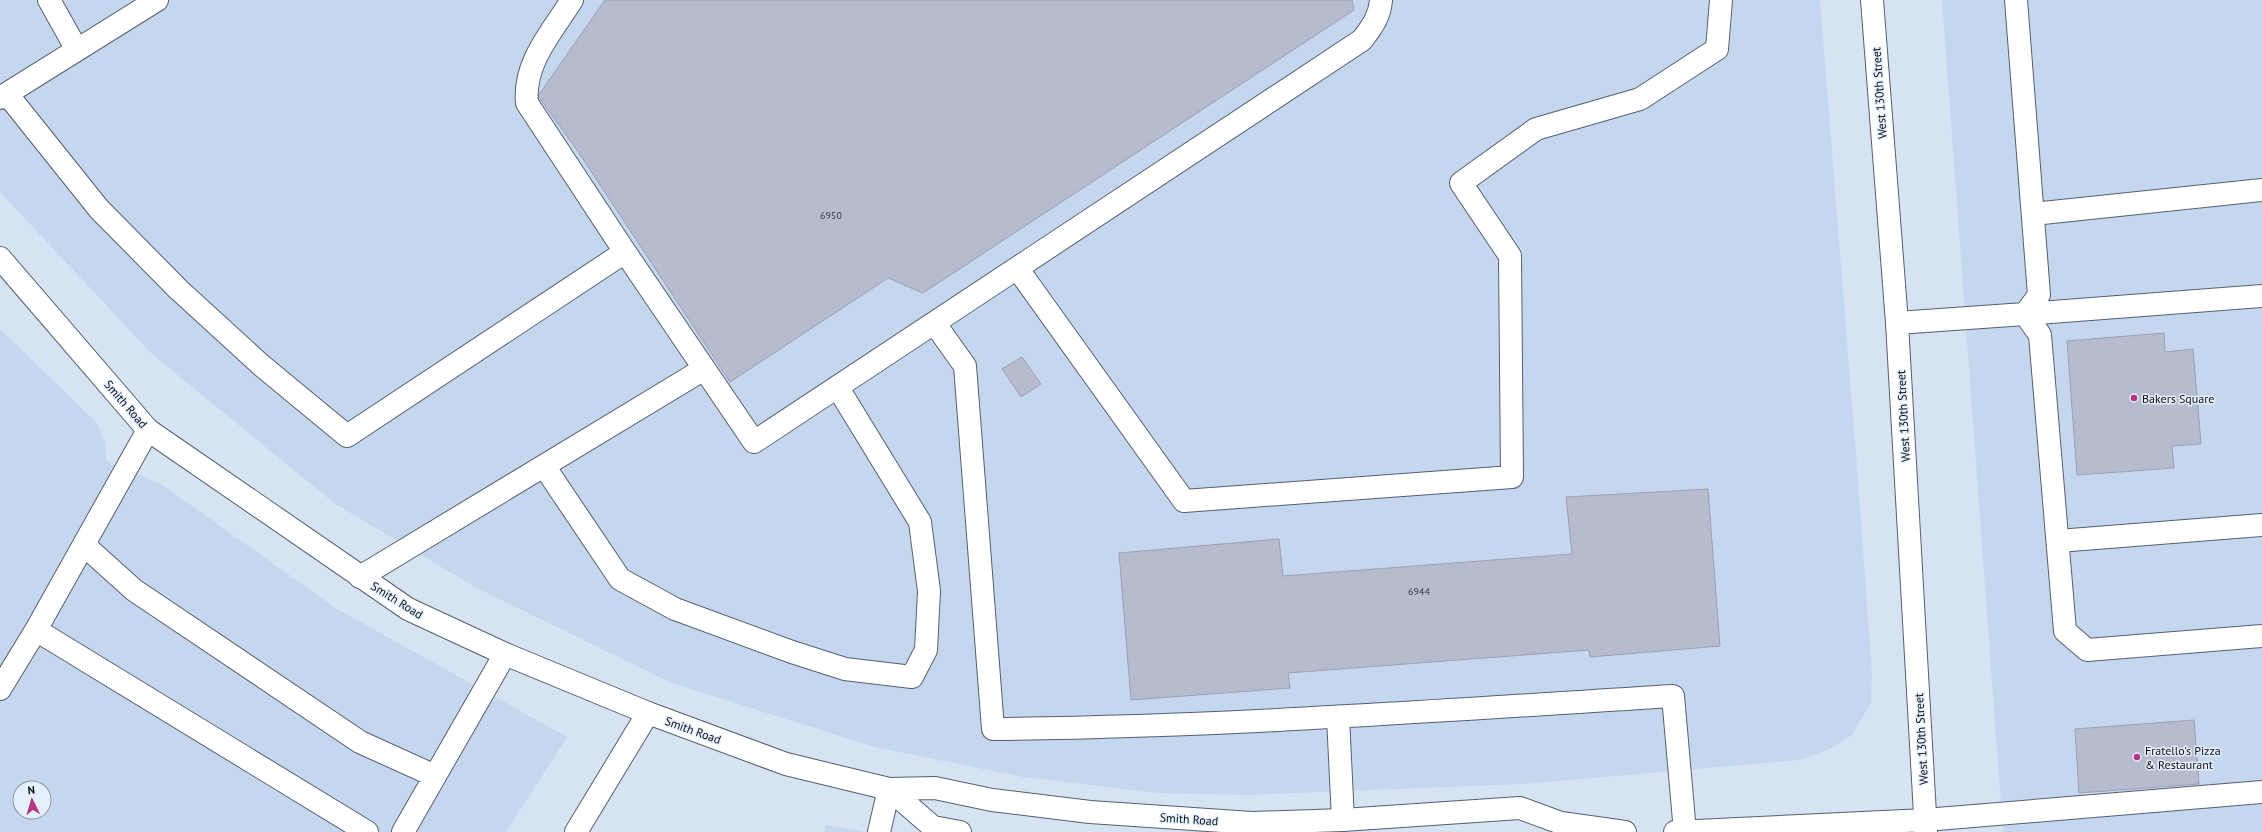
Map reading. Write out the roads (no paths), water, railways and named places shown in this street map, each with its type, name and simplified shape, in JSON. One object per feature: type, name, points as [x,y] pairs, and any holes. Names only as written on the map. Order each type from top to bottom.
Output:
[{"type":"main road","points":[[49,0],[77,50]]},
{"type":"main road","points":[[157,0],[3,96],[99,210],[178,288],[261,365],[347,436],[625,252]]},
{"type":"main road","points":[[572,0],[532,63],[525,87],[527,103],[625,252],[754,442],[935,324],[1017,268],[1362,40],[1374,25],[1381,0]]},
{"type":"main road","points":[[1017,268],[1184,501],[1512,476],[1510,256],[1461,183],[1536,129],[1640,99],[1717,49],[1721,0]]},
{"type":"main road","name":"West 130th Street","points":[[1872,0],[1897,323],[1926,826]]},
{"type":"main road","points":[[2016,0],[2039,295],[2025,314]]},
{"type":"main road","points":[[2033,214],[2262,190]]},
{"type":"main road","name":"Smith Road","points":[[0,258],[148,430],[408,609],[505,654],[648,713],[786,764],[889,789],[935,788],[992,800],[1090,812],[1252,823],[1343,820],[1520,808],[1553,827],[1626,832]]},
{"type":"main road","points":[[1897,323],[2262,296]]},
{"type":"main road","points":[[2025,314],[2040,335],[2066,631],[2087,650],[2262,636]]},
{"type":"main road","points":[[935,324],[965,366],[993,729],[1084,728],[1338,717],[1673,696],[1685,832]]},
{"type":"main road","points":[[360,577],[704,369]]},
{"type":"main road","points":[[544,466],[620,579],[675,609],[792,652],[845,669],[912,677],[926,650],[929,591],[920,522],[838,388]]},
{"type":"main road","points":[[0,690],[36,630],[148,430]]},
{"type":"main road","points":[[2058,541],[2262,525]]},
{"type":"main road","points":[[84,545],[134,590],[360,742],[435,776]]},
{"type":"main road","points":[[36,630],[367,832]]},
{"type":"main road","points":[[403,832],[505,654]]},
{"type":"main road","points":[[576,832],[648,713]]},
{"type":"main road","points":[[1338,717],[1343,820]]},
{"type":"main road","points":[[879,832],[889,789]]},
{"type":"main road","name":"Smith Road","points":[[889,789],[933,827],[960,832]]},
{"type":"main road","points":[[1675,832],[1926,826],[2262,792]]},
{"type":"place","name":"Bakers Square","points":[[2134,398]]},
{"type":"place","name":"Fratello's Pizza & Restaurant","points":[[2137,757]]}]
